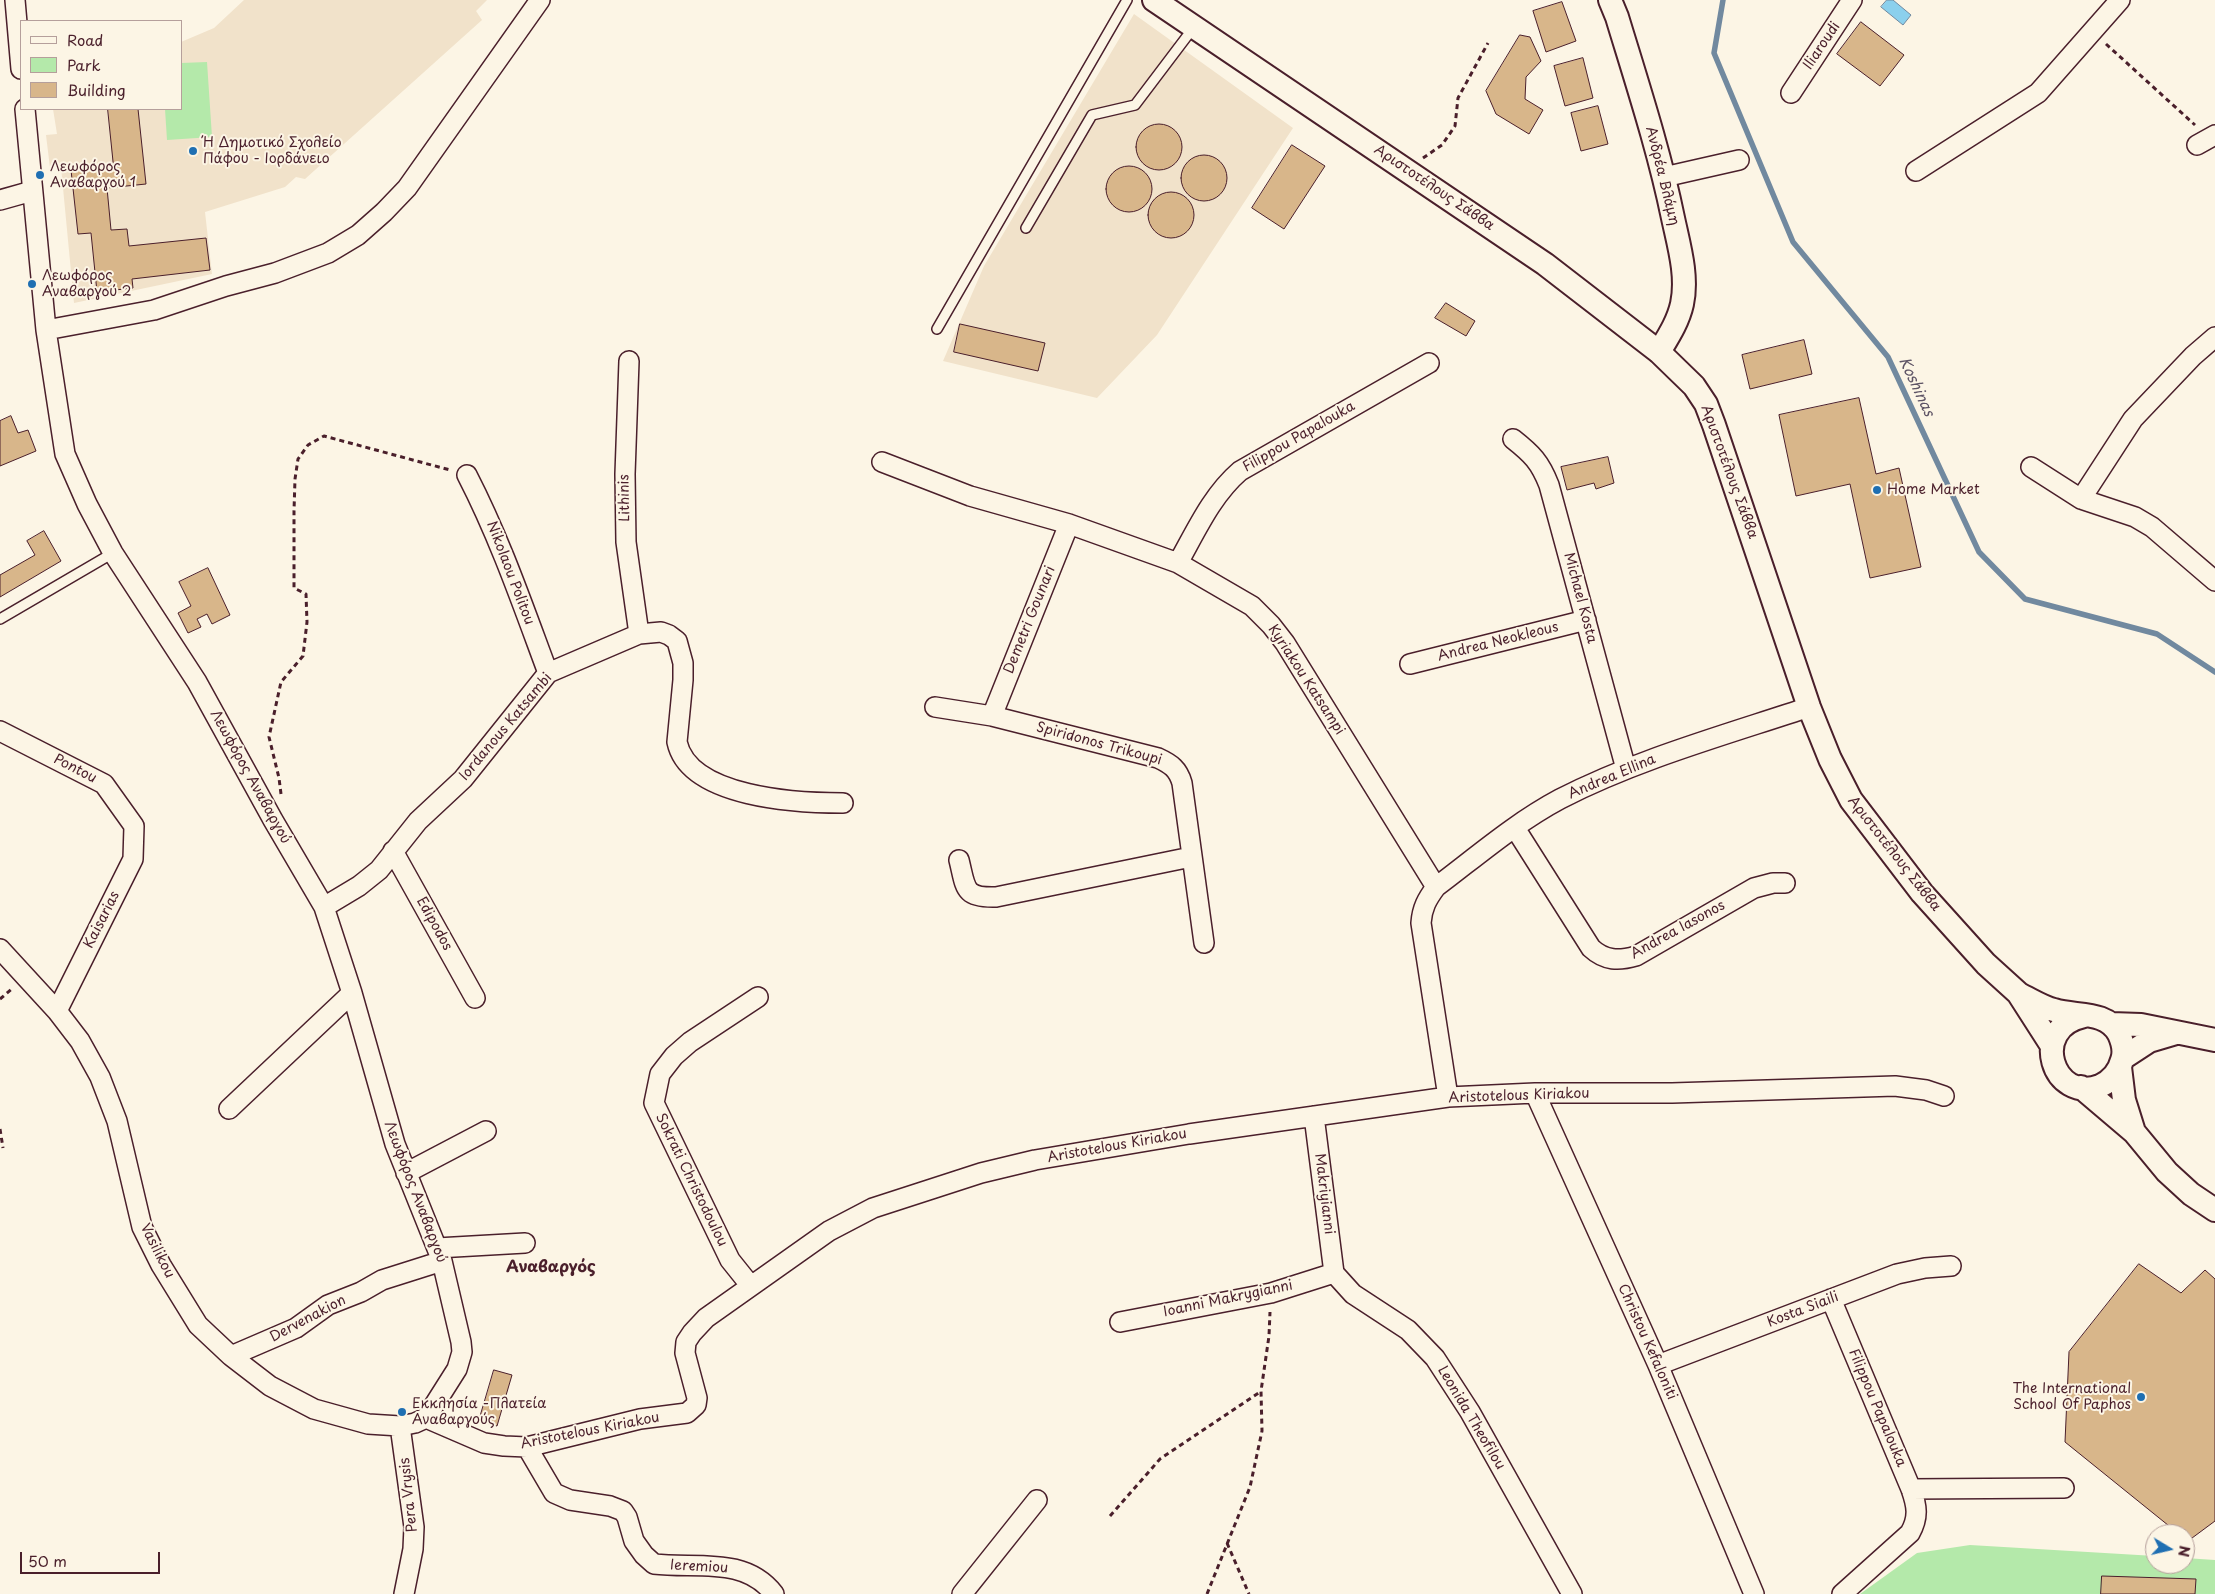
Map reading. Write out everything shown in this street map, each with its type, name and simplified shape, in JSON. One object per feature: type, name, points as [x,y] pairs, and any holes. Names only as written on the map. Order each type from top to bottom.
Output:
[{"type":"street","points":[[15,0],[20,58]]},
{"type":"street","points":[[46,330],[154,310],[226,286],[275,273],[328,253],[358,234],[384,212],[407,188],[540,0]]},
{"type":"street","name":"Αριστοτέλους Σάββα","points":[[1154,0],[1545,264],[1659,352],[1694,386],[1706,404],[1809,707],[1830,759],[1851,800],[1922,893],[1986,964],[2018,993],[2052,1046],[2052,1055],[2058,1073],[2065,1080],[2081,1088],[2134,1132],[2167,1172],[2191,1194],[2215,1210]]},
{"type":"street","name":"Ανδρέα Βλάμη","points":[[1610,0],[1617,17],[1664,177],[1681,254],[1684,282],[1682,304],[1676,322],[1659,352]]},
{"type":"street","name":"Iliaroudi","points":[[1791,93],[1852,0]]},
{"type":"street","points":[[1916,171],[2038,93],[2120,0]]},
{"type":"street","name":"Λεωφόρος Αναβαργού","points":[[25,110],[46,330],[65,454],[87,504],[113,553],[197,682],[273,820],[324,907],[352,993],[395,1144],[440,1254],[461,1342],[462,1352],[457,1369],[426,1418]]},
{"type":"street","points":[[1664,177],[1739,160]]},
{"type":"street","points":[[0,200],[32,192]]},
{"type":"street","points":[[2081,499],[2133,419],[2192,356],[2215,338]]},
{"type":"street","name":"Lithinis","points":[[629,361],[625,474],[626,542],[639,634]]},
{"type":"street","name":"Filippou Papalouka","points":[[1178,563],[1217,496],[1230,479],[1240,471],[1429,363]]},
{"type":"street","name":"Michael Kosta","points":[[1513,439],[1531,453],[1544,472],[1626,769]]},
{"type":"street","name":"Kyriakou Katsampi","points":[[882,462],[970,496],[1069,524],[1178,563],[1252,606],[1271,625],[1285,643],[1436,887]]},
{"type":"street","points":[[2032,467],[2081,499],[2135,517],[2152,526],[2215,581]]},
{"type":"street","name":"Nikolaou Politou","points":[[467,475],[486,511],[504,552],[548,673]]},
{"type":"street","name":"Demetri Gounari","points":[[992,716],[1069,524]]},
{"type":"street","name":"Andrea Neokleous","points":[[1410,664],[1586,620]]},
{"type":"street","name":"Iordanous Katsambi","points":[[324,907],[360,886],[379,870],[418,821],[463,779],[548,673],[639,634],[661,632],[677,641],[681,652],[683,680],[677,742],[679,752],[694,769],[735,790],[766,798],[798,802],[843,803]]},
{"type":"street","name":"Spiridonos Trikoupi","points":[[935,707],[992,716],[1158,758],[1171,764],[1179,772],[1204,943]]},
{"type":"street","name":"Andrea Ellina","points":[[1436,887],[1515,828],[1560,799],[1626,769],[1809,707]]},
{"type":"street","name":"Pontou","points":[[0,731],[104,784],[134,826]]},
{"type":"street","name":"Kaisarias","points":[[57,1010],[133,859],[134,826]]},
{"type":"street","name":"Andrea Iasonos","points":[[1515,828],[1592,948],[1599,955],[1609,959],[1623,960],[1636,956],[1754,888],[1773,883],[1785,883]]},
{"type":"street","name":"Edipodos","points":[[394,851],[475,998]]},
{"type":"street","points":[[958,860],[970,893],[982,898],[996,898],[1191,856]]},
{"type":"street","points":[[1436,887],[1422,910],[1421,923],[1448,1097]]},
{"type":"street","name":"Vasilikou","points":[[0,949],[57,1010],[80,1041],[100,1077],[117,1122],[142,1227],[161,1265],[198,1325],[231,1356],[270,1386],[314,1409],[368,1424],[400,1426]]},
{"type":"street","points":[[229,1109],[352,993]]},
{"type":"street","name":"Αριστοτέλους Σάββα","points":[[2018,993],[2053,1010],[2094,1016],[2111,1024],[2122,1039],[2124,1100],[2134,1132]]},
{"type":"street","name":"Sokrati Christodoulou","points":[[750,1285],[730,1260],[654,1103],[660,1074],[674,1056],[690,1042],[758,997]]},
{"type":"street","points":[[2052,1046],[2060,1029],[2075,1018],[2084,1016]]},
{"type":"street","points":[[2111,1024],[2141,1025],[2215,1040]]},
{"type":"street","points":[[2081,1088],[2091,1088],[2109,1081],[2122,1062],[2149,1041],[2179,1032]]},
{"type":"street","name":"Aristotelous Kiriakou","points":[[426,1418],[484,1443],[527,1447],[640,1419],[687,1413],[696,1405],[697,1398],[685,1353],[686,1342],[706,1318],[750,1285],[829,1231],[874,1208],[980,1173],[1035,1160],[1189,1134],[1448,1097],[1535,1093],[1672,1093],[1895,1086],[1926,1090],[1944,1096]]},
{"type":"street","name":"Christou Kefaloniti","points":[[1535,1093],[1658,1365],[1754,1594]]},
{"type":"street","name":"Makriyianni","points":[[1314,1116],[1334,1273]]},
{"type":"street","points":[[406,1173],[486,1131]]},
{"type":"street","name":"Dervenakion","points":[[231,1356],[296,1328],[328,1305],[361,1292],[382,1280],[440,1254],[525,1243]]},
{"type":"street","name":"Kosta Siaili","points":[[1658,1365],[1897,1274],[1925,1268],[1951,1266]]},
{"type":"street","name":"Ioanni Makrygianni","points":[[1120,1322],[1271,1293],[1334,1273]]},
{"type":"street","name":"Leonida Theofilou","points":[[1334,1273],[1353,1294],[1408,1330],[1435,1358],[1470,1412],[1572,1594]]},
{"type":"street","name":"Filippou Papalouka","points":[[1831,1299],[1916,1504],[1916,1519],[1910,1533],[1842,1594]]},
{"type":"street","points":[[400,1426],[415,1423],[426,1418]]},
{"type":"street","name":"Pera Vrysis","points":[[400,1426],[414,1527],[413,1549],[404,1594]]},
{"type":"street","name":"Ieremiou","points":[[527,1447],[554,1493],[570,1500],[610,1506],[623,1511],[628,1517],[634,1541],[644,1555],[654,1564],[736,1569],[752,1574],[767,1584],[774,1594]]},
{"type":"street","points":[[1911,1489],[2064,1488]]},
{"type":"street","points":[[962,1594],[1037,1500]]},
{"type":"lane","points":[[937,329],[1127,0]]},
{"type":"lane","points":[[1026,228],[1092,115],[1135,105],[1194,26]]},
{"type":"lane","points":[[0,619],[113,553]]},
{"type":"path","points":[[2093,31],[2207,139]]},
{"type":"path","points":[[1405,168],[1442,145],[1455,126],[1458,98],[1488,43]]},
{"type":"path","points":[[273,820],[279,805],[281,791],[269,737],[273,713],[280,682],[303,656],[307,622],[306,594],[294,588],[294,511],[298,459],[308,445],[324,436],[467,475]]},
{"type":"path","points":[[0,1129],[3,1148]]},
{"type":"path","points":[[1207,1594],[1250,1487],[1262,1431],[1261,1391],[1269,1336],[1271,1293]]},
{"type":"path","points":[[1110,1516],[1160,1459],[1261,1391]]},
{"type":"path","points":[[1227,1542],[1249,1594]]},
{"type":"shaded area","name":"Η΄ Δημοτικό Σχολείο Πάφου - Ιορδάνειο","points":[[244,0],[487,0],[476,11],[482,20],[305,179],[296,177],[285,187],[205,212],[212,274],[74,303],[61,167],[50,168],[46,135],[57,134],[53,110],[182,110],[182,42],[214,28]]},
{"type":"shaded area","points":[[1134,14],[1293,128],[1157,335],[1097,398],[943,361],[984,266]]},
{"type":"green space","points":[[207,62],[212,137],[167,140],[165,110],[182,110],[182,63]]},
{"type":"green space","points":[[1970,1545],[2145,1555],[2145,1574],[2195,1574],[2195,1559],[2215,1560],[2215,1594],[1860,1594],[1917,1553]]},
{"type":"water","points":[[1887,0],[1893,0],[1911,15],[1903,25],[1881,7]]},
{"type":"building","points":[[1562,2],[1576,41],[1546,52],[1533,11]]},
{"type":"building","points":[[1861,22],[1904,55],[1880,86],[1837,54]]},
{"type":"building","points":[[1520,35],[1530,37],[1541,61],[1526,77],[1525,99],[1543,110],[1529,134],[1496,114],[1486,91]]},
{"type":"building","points":[[1583,58],[1593,98],[1565,106],[1554,66]]},
{"type":"building","points":[[1598,106],[1608,144],[1581,151],[1571,113]]},
{"type":"building","points":[[108,110],[138,110],[146,184],[107,188],[111,230],[127,229],[129,246],[206,238],[210,270],[132,279],[133,288],[97,292],[91,233],[78,234],[71,170],[113,165]]},
{"type":"building","points":[[1154,124],[1164,124],[1178,134],[1182,147],[1178,160],[1172,166],[1164,170],[1154,170],[1140,160],[1136,152],[1136,142],[1146,128]]},
{"type":"building","points":[[1292,145],[1325,166],[1284,229],[1252,208]]},
{"type":"building","points":[[1199,155],[1209,155],[1223,165],[1227,178],[1223,191],[1217,197],[1209,201],[1199,201],[1185,191],[1181,183],[1181,173],[1191,159]]},
{"type":"building","points":[[1124,166],[1134,166],[1148,176],[1152,189],[1148,202],[1142,208],[1134,212],[1124,212],[1110,202],[1106,194],[1106,184],[1116,170]]},
{"type":"building","points":[[1166,192],[1176,192],[1190,202],[1194,215],[1190,228],[1184,234],[1176,238],[1166,238],[1152,228],[1148,220],[1148,210],[1158,196]]},
{"type":"building","points":[[1446,303],[1475,321],[1466,336],[1435,318]]},
{"type":"building","points":[[960,324],[1045,343],[1038,371],[954,352]]},
{"type":"building","points":[[1804,340],[1812,374],[1750,389],[1742,355]]},
{"type":"building","name":"Home Market","points":[[1859,398],[1876,474],[1899,468],[1921,567],[1870,578],[1850,484],[1796,496],[1779,415]]},
{"type":"building","points":[[11,416],[18,433],[28,430],[36,451],[0,466],[0,421]]},
{"type":"building","points":[[1608,457],[1614,483],[1596,489],[1594,483],[1567,490],[1561,467]]},
{"type":"building","points":[[44,531],[61,561],[0,597],[0,575],[35,555],[27,541]]},
{"type":"building","points":[[208,568],[230,615],[212,624],[207,614],[197,619],[201,627],[188,633],[178,613],[191,606],[179,582]]},
{"type":"building","name":"The International School Of Paphos","points":[[2139,1264],[2181,1293],[2205,1270],[2215,1279],[2215,1521],[2195,1536],[2195,1524],[2167,1524],[2065,1442],[2069,1352]]},
{"type":"building","points":[[494,1370],[512,1375],[497,1426],[479,1421]]},
{"type":"building","points":[[2102,1576],[2196,1579],[2195,1594],[2101,1594]]},
{"type":"waterway","name":"Koshinas","points":[[1723,0],[1714,53],[1793,242],[1888,357],[1979,552],[2025,599],[2157,634],[2215,672]]},
{"type":"place","name":"Η΄ Δημοτικό Σχολείο Πάφου - Ιορδάνειο","points":[[193,151]]},
{"type":"place","name":"Λεωφόρος Αναβαργού 1","points":[[40,175]]},
{"type":"place","name":"Λεωφόρος Αναβαργού 2","points":[[32,284]]},
{"type":"place","name":"Home Market","points":[[1877,490]]},
{"type":"place","name":"The International School Of Paphos","points":[[2141,1397]]},
{"type":"place","name":"Εκκλησία -Πλατεία Αναβαργούς","points":[[402,1412]]},
{"type":"district","name":"Αναβαργός","points":[[551,1268]]}]
